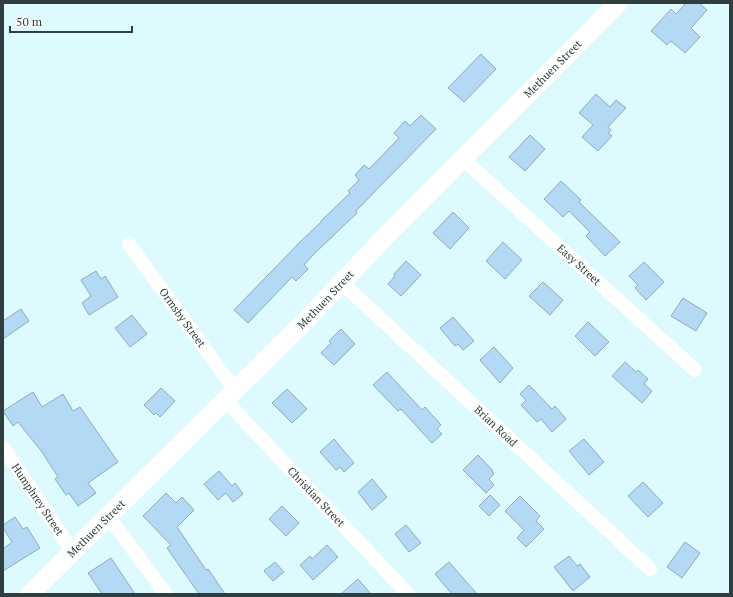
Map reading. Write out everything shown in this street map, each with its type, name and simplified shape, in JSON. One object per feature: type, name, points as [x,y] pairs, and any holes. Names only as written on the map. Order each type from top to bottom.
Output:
[{"type":"street","name":"Methuen Street","points":[[30,594],[342,283],[382,240],[618,3]]},
{"type":"street","name":"Easy Street","points":[[463,159],[695,370]]},
{"type":"street","name":"Ormsby Street","points":[[129,244],[230,395]]},
{"type":"street","name":"Brian Road","points":[[342,283],[650,569]]},
{"type":"street","name":"Christian Street","points":[[230,395],[408,594]]},
{"type":"street","name":"Humphrey Street","points":[[3,447],[73,552]]},
{"type":"street","points":[[108,516],[166,594]]},
{"type":"building","points":[[686,3],[699,3],[707,10],[691,28],[700,37],[685,53],[671,41],[667,45],[651,31],[671,9],[676,14]]},
{"type":"building","points":[[481,54],[496,69],[464,102],[448,88]]},
{"type":"building","points":[[596,94],[610,107],[616,100],[626,108],[608,127],[611,130],[608,133],[612,136],[598,151],[582,137],[593,125],[579,113]]},
{"type":"building","points":[[421,115],[436,129],[356,211],[357,213],[314,254],[304,265],[308,269],[296,281],[292,277],[248,323],[234,310],[350,193],[348,191],[359,180],[355,175],[364,165],[369,169],[399,138],[394,133],[405,121],[410,126]]},
{"type":"building","points":[[530,135],[545,149],[525,171],[509,157]]},
{"type":"building","points":[[561,181],[581,200],[579,202],[620,242],[605,256],[586,236],[590,232],[569,211],[563,217],[544,199]]},
{"type":"building","points":[[453,212],[469,228],[450,249],[433,233]]},
{"type":"building","points":[[503,242],[522,260],[505,279],[486,261]]},
{"type":"building","points":[[406,261],[421,275],[401,296],[388,284],[395,276],[394,274]]},
{"type":"building","points":[[644,262],[664,282],[646,300],[635,288],[638,285],[629,276]]},
{"type":"building","points":[[96,271],[101,279],[105,276],[118,297],[89,315],[82,303],[91,296],[81,280]]},
{"type":"building","points":[[543,282],[563,300],[550,315],[529,296]]},
{"type":"building","points":[[683,298],[707,313],[696,331],[671,316]]},
{"type":"building","points":[[21,309],[29,321],[3,339],[3,321]]},
{"type":"building","points":[[132,315],[147,334],[130,347],[115,328]]},
{"type":"building","points":[[453,317],[474,341],[463,350],[458,344],[455,346],[440,328]]},
{"type":"building","points":[[588,322],[609,342],[595,356],[575,336]]},
{"type":"building","points":[[341,329],[355,344],[334,365],[321,353],[331,343],[329,341]]},
{"type":"building","points":[[494,347],[513,368],[500,383],[480,360]]},
{"type":"building","points":[[625,362],[636,372],[638,370],[648,379],[644,384],[652,391],[642,403],[612,376]]},
{"type":"building","points":[[387,372],[422,410],[425,407],[441,425],[437,429],[442,434],[432,443],[401,409],[398,411],[373,385]]},
{"type":"building","points":[[529,385],[552,409],[555,406],[566,419],[552,432],[541,419],[537,422],[521,405],[526,400],[520,394]]},
{"type":"building","points":[[161,388],[175,401],[160,417],[156,413],[154,415],[144,405]]},
{"type":"building","points":[[287,389],[307,409],[292,423],[272,403]]},
{"type":"building","points":[[33,392],[42,407],[63,394],[73,411],[80,407],[118,462],[88,483],[96,493],[78,506],[69,493],[66,495],[55,479],[58,477],[42,452],[18,422],[13,426],[3,411]]},
{"type":"building","points":[[334,439],[354,463],[344,472],[340,467],[336,470],[320,452]]},
{"type":"building","points":[[584,439],[604,462],[589,475],[569,451]]},
{"type":"building","points":[[478,455],[494,474],[489,479],[494,485],[486,493],[463,470]]},
{"type":"building","points":[[219,471],[232,486],[235,483],[243,494],[233,502],[226,493],[218,500],[204,484]]},
{"type":"building","points":[[372,479],[387,497],[372,510],[358,492]]},
{"type":"building","points":[[643,482],[663,503],[648,517],[628,496]]},
{"type":"building","points":[[166,493],[176,503],[182,497],[194,510],[177,527],[206,570],[208,569],[225,594],[199,594],[167,548],[171,545],[143,516]]},
{"type":"building","points":[[490,495],[500,505],[489,516],[479,506]]},
{"type":"building","points":[[520,496],[540,516],[536,521],[544,529],[526,547],[517,538],[524,530],[505,511]]},
{"type":"building","points":[[282,506],[299,523],[286,536],[269,519]]},
{"type":"building","points":[[15,517],[23,529],[27,527],[40,548],[3,571],[3,549],[12,542],[3,528],[3,525]]},
{"type":"building","points":[[406,525],[421,543],[409,552],[395,534]]},
{"type":"building","points":[[685,542],[700,553],[682,578],[667,567]]},
{"type":"building","points":[[327,545],[338,557],[313,580],[300,565],[310,556],[312,559]]},
{"type":"building","points":[[569,556],[577,566],[580,564],[590,577],[573,591],[554,567]]},
{"type":"building","points":[[111,558],[135,594],[102,594],[88,573]]},
{"type":"building","points":[[275,562],[284,572],[273,581],[264,571]]},
{"type":"building","points":[[449,562],[477,594],[452,594],[435,574]]},
{"type":"building","points":[[358,579],[371,594],[341,594]]}]
